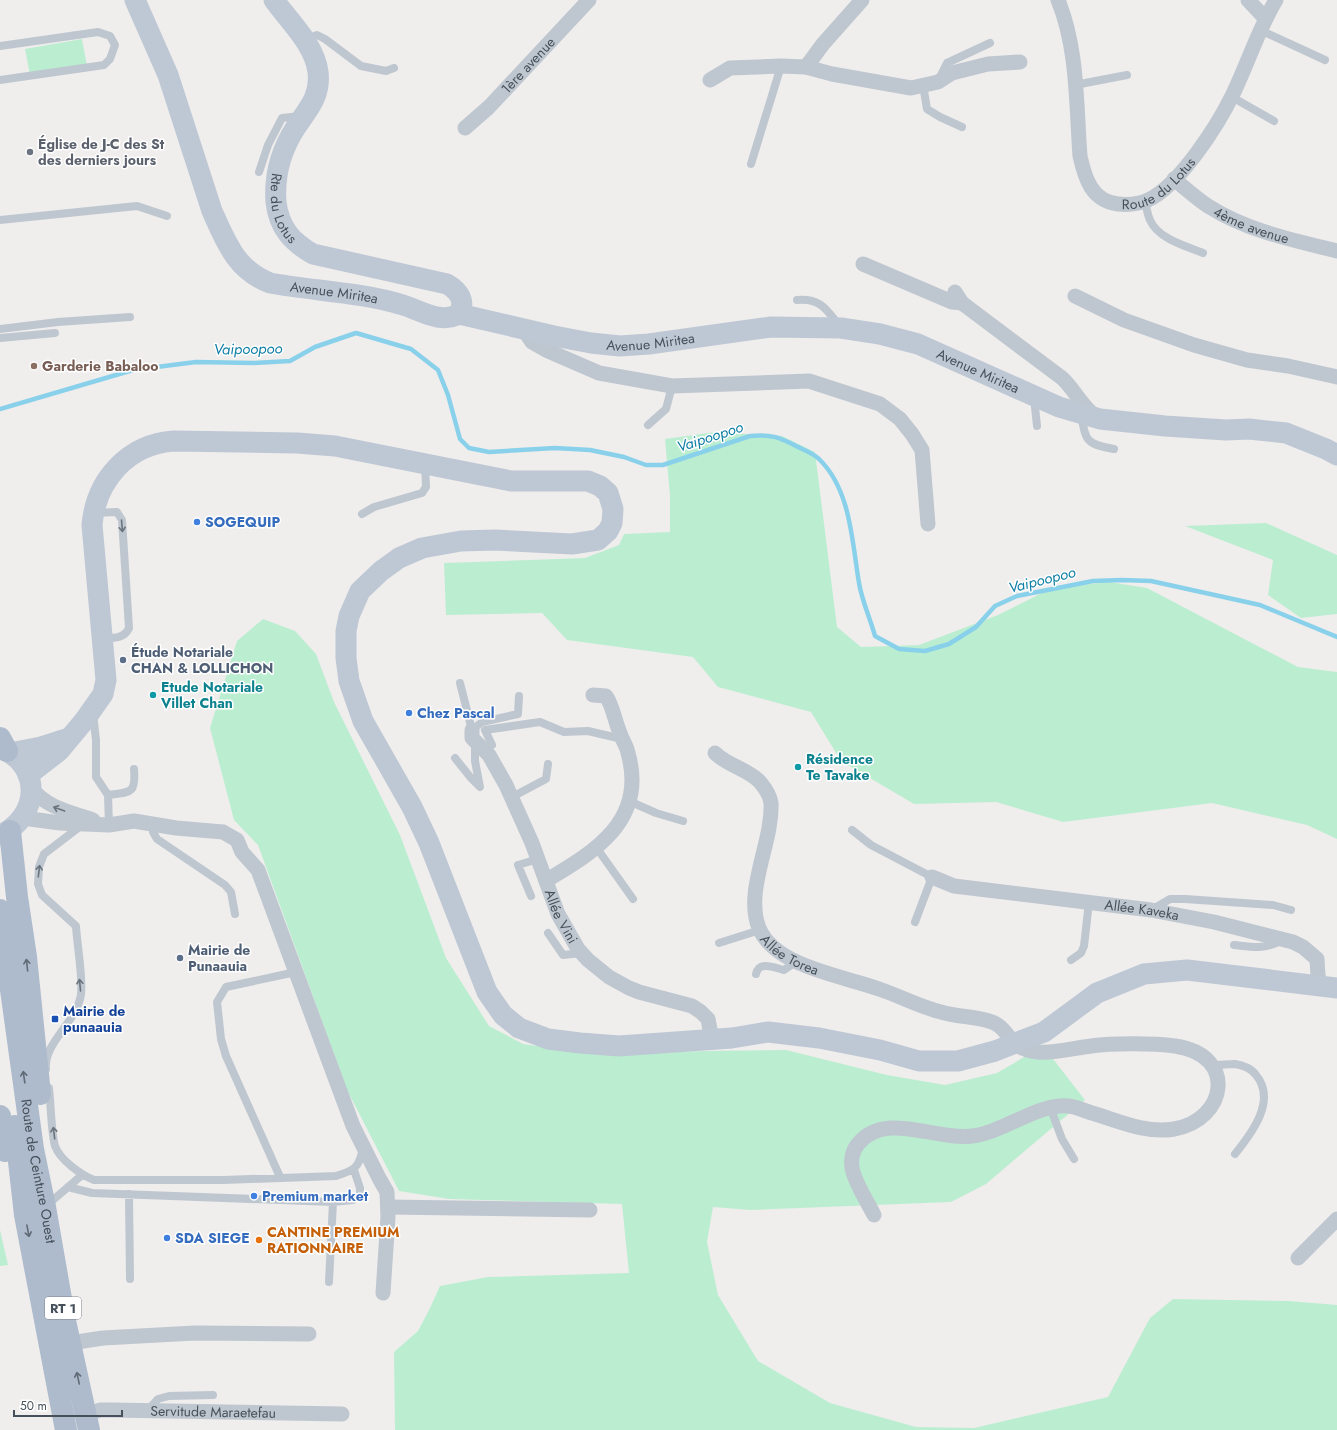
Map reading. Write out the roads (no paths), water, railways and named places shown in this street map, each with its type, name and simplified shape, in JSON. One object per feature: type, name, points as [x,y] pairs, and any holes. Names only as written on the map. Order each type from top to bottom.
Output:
[{"type":"main road","name":"Avenue Miritea","points":[[135,0],[168,75],[212,211],[230,250],[247,271],[270,283],[402,304],[440,318],[449,318],[459,314],[524,330],[591,343],[620,346],[648,344],[771,327],[841,328],[880,334],[918,344],[1036,398],[1059,407],[1090,416],[1165,426],[1226,430],[1255,430],[1286,433],[1326,448],[1337,456]]},
{"type":"main road","name":"Rte du Lotus","points":[[274,0],[305,42],[316,61],[318,85],[316,95],[306,115],[296,127],[279,160],[276,171],[278,214],[288,234],[294,242],[313,254],[447,284],[459,293],[462,305],[459,314]]},
{"type":"main road","points":[[30,782],[59,751],[103,695],[106,680],[92,526],[93,513],[101,490],[115,469],[130,455],[147,446],[163,442],[316,444],[359,450],[512,481],[588,481],[600,486],[608,493],[614,513],[608,531],[598,540],[589,543],[572,544],[495,540],[461,541],[433,545],[411,552],[388,565],[372,578],[358,596],[349,616],[346,658],[349,681],[354,700],[363,721],[412,807],[429,843],[487,992],[494,1004],[511,1022],[528,1032],[548,1039],[580,1043],[619,1046],[712,1040],[768,1032],[819,1038],[864,1047],[919,1061],[958,1061],[995,1052],[1044,1032],[1097,993],[1144,974],[1187,970],[1330,987]]},
{"type":"main road","points":[[4,747],[41,747],[68,738]]},
{"type":"main road","points":[[4,747],[18,759],[30,782],[31,802],[11,828],[44,1130],[41,1185]]},
{"type":"main road","name":"Route de Ceinture Ouest","points":[[0,910],[32,1142],[70,1343],[87,1423]]},
{"type":"main road","name":"Route de Ceinture Ouest","points":[[0,1009],[18,1151],[21,1192],[66,1430]]},
{"type":"main road","points":[[0,1116],[7,1163],[21,1192]]},
{"type":"street","name":"1ère avenue","points":[[465,128],[489,107],[589,0]]},
{"type":"street","points":[[806,67],[823,44],[862,0]]},
{"type":"street","name":"Route du Lotus","points":[[1058,0],[1068,31],[1075,85],[1080,156],[1088,184],[1095,194],[1109,202],[1125,205],[1145,202],[1158,195],[1174,179],[1220,119],[1232,97],[1262,24],[1276,0]]},
{"type":"street","points":[[1248,0],[1262,24]]},
{"type":"street","points":[[710,80],[730,68],[781,66],[806,67],[911,88],[938,82],[952,73],[988,64],[1020,62]]},
{"type":"street","name":"4ème avenue","points":[[1174,179],[1208,205],[1241,223],[1274,235],[1337,251]]},
{"type":"street","points":[[863,264],[952,302],[959,297],[1062,378],[1074,390],[1090,416]]},
{"type":"street","points":[[1075,296],[1124,320],[1194,345],[1247,360],[1288,366],[1337,377]]},
{"type":"street","points":[[524,330],[532,342],[546,350],[599,373],[672,386],[809,381],[880,404],[900,420],[912,434],[922,450],[924,456],[928,524]]},
{"type":"street","points":[[547,880],[596,847],[618,826],[629,801],[632,777],[628,753],[613,715],[610,701],[606,696],[593,695]]},
{"type":"street","name":"Allée Vini","points":[[474,736],[489,755],[512,797],[547,880],[550,897],[558,914],[582,953],[609,977],[629,988],[692,1006],[701,1012],[708,1019],[712,1040]]},
{"type":"street","name":"Allée Torea","points":[[715,753],[722,760],[752,774],[769,794],[771,804],[768,834],[756,894],[756,917],[760,930],[775,949],[797,961],[822,971],[881,989],[942,1013],[990,1021],[1000,1026],[1013,1044]]},
{"type":"street","points":[[30,782],[39,798],[50,805],[109,825]]},
{"type":"street","points":[[11,828],[39,821],[109,825],[134,821],[223,832],[237,840],[242,852],[258,870],[333,1074],[364,1147],[387,1192],[388,1206],[383,1294]]},
{"type":"street","name":"Allée Kaveka","points":[[932,877],[954,886],[1151,910],[1214,922],[1283,939],[1303,947],[1317,959],[1318,976],[1330,987]]},
{"type":"street","points":[[874,1215],[853,1172],[851,1162],[853,1151],[860,1140],[871,1133],[886,1127],[899,1127],[953,1138],[976,1136],[1050,1107],[1070,1106],[1135,1128],[1159,1131],[1177,1129],[1197,1120],[1208,1112],[1214,1102],[1219,1086],[1214,1065],[1205,1056],[1195,1050],[1173,1046],[1096,1045],[1040,1053],[1026,1050],[1013,1044]]},
{"type":"street","points":[[388,1206],[590,1210]]},
{"type":"street","points":[[1298,1258],[1337,1219]]},
{"type":"street","points":[[70,1343],[103,1338],[195,1333],[309,1334]]},
{"type":"street","name":"Servitude Maraetefau","points":[[87,1423],[100,1410],[342,1414]]},
{"type":"lane","points":[[1262,24],[1325,60]]},
{"type":"lane","points":[[0,46],[98,32],[110,36],[115,45],[110,59],[104,64],[0,80]]},
{"type":"lane","points":[[305,42],[306,38],[317,36],[325,39],[361,66],[386,71],[394,68]]},
{"type":"lane","points":[[938,82],[947,63],[990,43]]},
{"type":"lane","points":[[751,164],[781,66]]},
{"type":"lane","points":[[1075,85],[1127,74]]},
{"type":"lane","points":[[923,85],[927,109],[962,127]]},
{"type":"lane","points":[[1232,97],[1274,121]]},
{"type":"lane","points":[[259,172],[268,145],[282,118],[306,115]]},
{"type":"lane","points":[[1145,202],[1150,221],[1156,230],[1169,238],[1203,253]]},
{"type":"lane","points":[[0,220],[137,206],[167,216]]},
{"type":"lane","points":[[797,300],[807,299],[818,302],[826,309],[841,328]]},
{"type":"lane","points":[[0,329],[58,322],[130,317]]},
{"type":"lane","points":[[0,338],[56,333]]},
{"type":"lane","points":[[648,425],[666,409],[672,386]]},
{"type":"lane","points":[[1036,398],[1035,407],[1037,426]]},
{"type":"lane","points":[[1090,416],[1085,436],[1095,446],[1114,448]]},
{"type":"lane","points":[[362,514],[374,507],[422,493],[426,487],[425,463]]},
{"type":"lane","points":[[93,513],[109,511],[117,512],[122,520],[129,628],[126,633],[121,636],[102,638]]},
{"type":"lane","points":[[456,758],[480,787],[475,761],[474,736],[460,683]]},
{"type":"lane","points":[[474,736],[482,722],[518,714],[519,696]]},
{"type":"lane","points":[[92,708],[96,740],[96,777],[108,795],[109,825]]},
{"type":"lane","points":[[492,745],[484,730],[540,722],[564,732],[588,731],[622,739]]},
{"type":"lane","points":[[512,797],[546,779],[548,764]]},
{"type":"lane","points":[[108,795],[130,792],[133,789],[135,779],[134,769]]},
{"type":"lane","points":[[629,801],[656,813],[683,821]]},
{"type":"lane","points":[[46,1064],[50,1049],[65,1030],[81,994],[76,926],[42,895],[38,884],[39,867],[44,854],[83,824]]},
{"type":"lane","points":[[154,824],[153,832],[157,839],[225,885],[231,892],[235,914]]},
{"type":"lane","name":"Allée Kaveka","points":[[852,830],[871,845],[932,877]]},
{"type":"lane","points":[[596,847],[633,899]]},
{"type":"lane","points":[[531,896],[518,865],[538,858]]},
{"type":"lane","points":[[915,922],[932,877]]},
{"type":"lane","points":[[1151,910],[1170,900],[1185,899],[1273,905],[1291,910]]},
{"type":"lane","points":[[1071,960],[1081,953],[1084,946],[1089,902]]},
{"type":"lane","points":[[719,943],[760,930]]},
{"type":"lane","points":[[548,933],[563,955],[582,953]]},
{"type":"lane","points":[[1234,946],[1261,948],[1272,946],[1283,939]]},
{"type":"lane","points":[[756,974],[757,970],[761,966],[784,970],[797,961]]},
{"type":"lane","points":[[280,1178],[226,1056],[221,1039],[217,1002],[226,987],[296,972]]},
{"type":"lane","points":[[30,993],[40,1007],[56,1148],[71,1167],[82,1175],[94,1180],[224,1180],[336,1176],[354,1170],[361,1161],[364,1147]]},
{"type":"lane","points":[[1214,1065],[1236,1064],[1253,1070],[1262,1082],[1264,1098],[1261,1113],[1252,1133],[1236,1154]]},
{"type":"lane","points":[[1050,1107],[1062,1139],[1074,1159]]},
{"type":"lane","points":[[68,1187],[92,1193],[333,1202],[353,1200],[360,1195],[360,1188],[354,1170]]},
{"type":"lane","points":[[45,1207],[82,1175]]},
{"type":"lane","points":[[129,1194],[130,1279]]},
{"type":"lane","points":[[329,1282],[333,1202]]},
{"type":"lane","points":[[148,1410],[158,1399],[169,1396],[213,1394]]},
{"type":"waterway","name":"Vaipoopoo","points":[[0,409],[133,370],[196,362],[254,363],[290,361],[315,347],[356,333],[411,349],[438,370],[448,395],[460,439],[469,448],[489,452],[555,448],[590,450],[624,457],[646,465],[663,465],[750,436],[763,435],[779,438],[812,454],[820,460],[830,473],[844,502],[852,534],[860,590],[875,636],[899,649],[925,651],[949,644],[976,627],[995,606],[1017,596],[1093,581],[1122,580],[1151,581],[1260,605],[1337,637]]},
{"type":"place","name":"Église de J-C des St des derniers jours","points":[[30,152]]},
{"type":"place","name":"Garderie Babaloo","points":[[34,366]]},
{"type":"place","name":"SOGEQUIP","points":[[197,522]]},
{"type":"place","name":"Étude Notariale CHAN & LOLLICHON","points":[[123,660]]},
{"type":"place","name":"Etude Notariale Villet Chan","points":[[153,695]]},
{"type":"place","name":"Chez Pascal","points":[[409,713]]},
{"type":"place","name":"Résidence Te Tavake","points":[[798,767]]},
{"type":"place","name":"Mairie de Punaauia","points":[[180,958]]},
{"type":"place","name":"Mairie de punaauia","points":[[55,1019]]},
{"type":"place","name":"Premium market","points":[[254,1196]]},
{"type":"place","name":"SDA SIEGE","points":[[167,1238]]},
{"type":"place","name":"CANTINE PREMIUM RATIONNAIRE","points":[[259,1240]]}]
